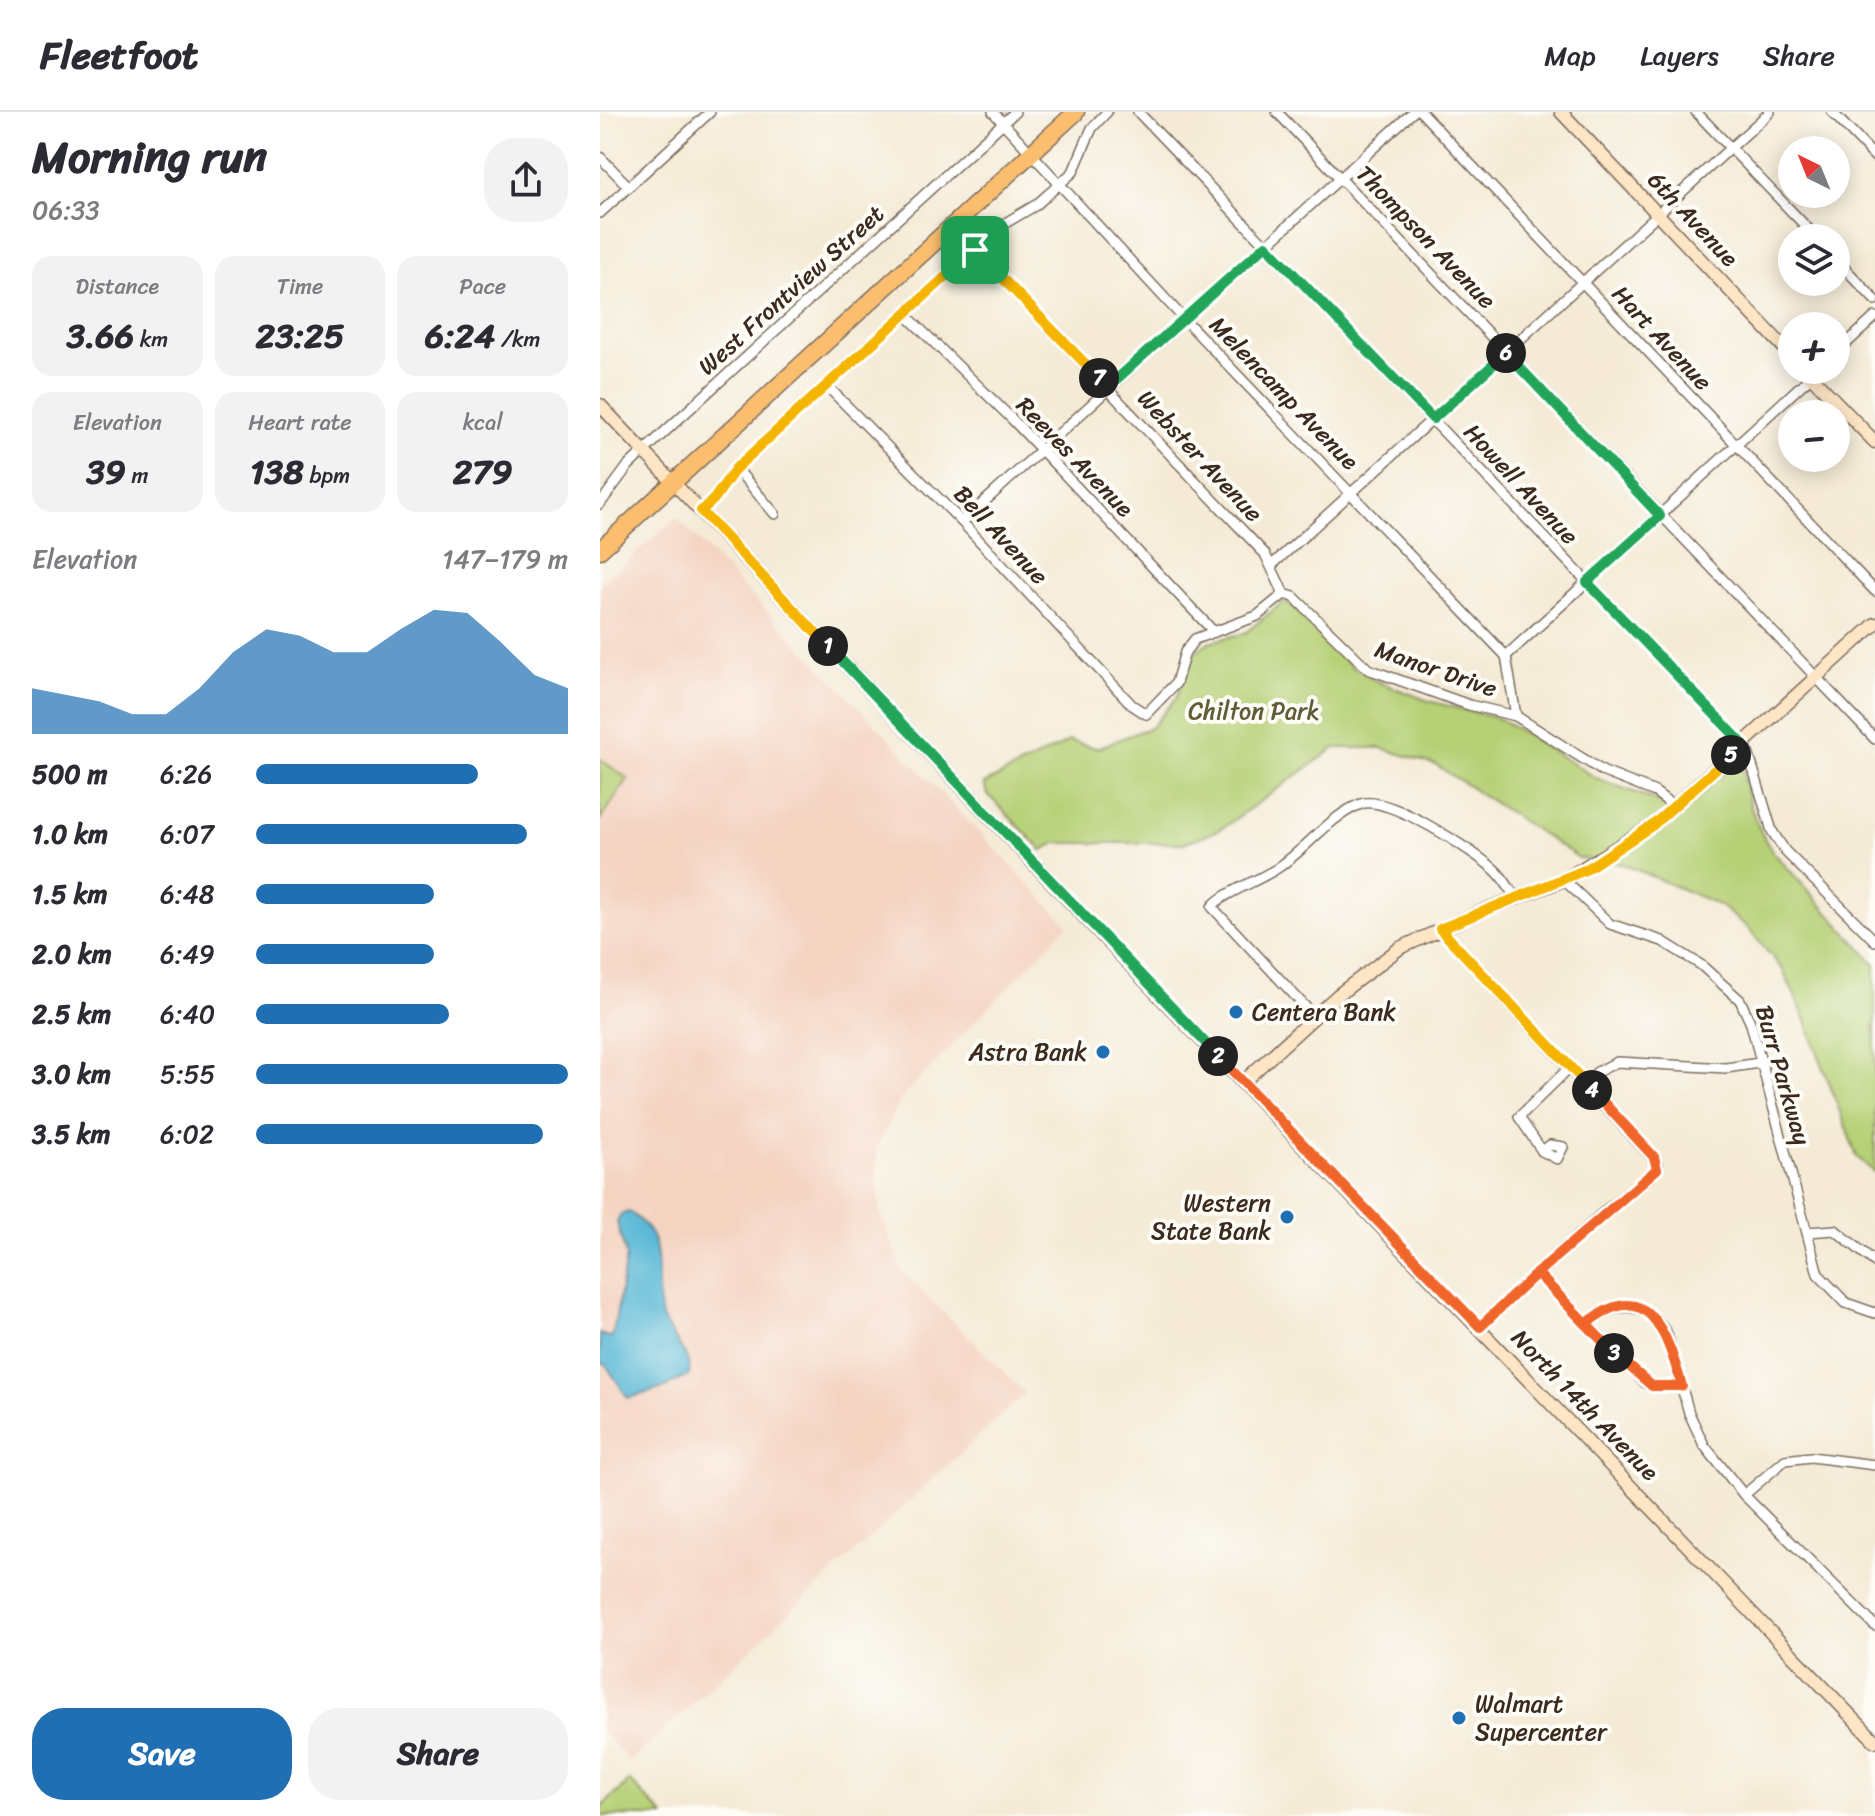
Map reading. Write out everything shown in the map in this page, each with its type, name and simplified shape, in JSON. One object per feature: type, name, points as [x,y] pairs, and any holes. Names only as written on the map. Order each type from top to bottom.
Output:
[{"type":"highway","points":[[600,550],[1076,112]]},
{"type":"main road","name":"6th Avenue","points":[[1561,112],[1778,341]]},
{"type":"main road","points":[[1822,384],[1875,442]]},
{"type":"main road","name":"North 14th Avenue","points":[[600,405],[1875,1741]]},
{"type":"main road","points":[[1243,1082],[1314,1016],[1400,948],[1564,880],[1623,846],[1675,807],[1875,624]]},
{"type":"street","name":"Melencamp Avenue","points":[[993,112],[1183,318],[1506,656]]},
{"type":"street","name":"West Frontview Street","points":[[600,504],[644,451],[1015,112]]},
{"type":"street","points":[[701,511],[714,499],[736,468],[904,313],[1013,215],[1036,205],[1073,172],[1092,128],[1107,112]]},
{"type":"street","name":"Howell Avenue","points":[[1138,112],[1743,744]]},
{"type":"street","name":"Thompson Avenue","points":[[1277,112],[1875,739]]},
{"type":"street","points":[[962,522],[1413,112]]},
{"type":"street","name":"Hart Avenue","points":[[1421,112],[1875,591]]},
{"type":"street","points":[[1696,112],[1804,224]]},
{"type":"street","points":[[1272,565],[1770,112]]},
{"type":"street","points":[[1832,112],[1875,157]]},
{"type":"street","points":[[600,213],[705,114]]},
{"type":"street","points":[[600,157],[629,187]]},
{"type":"street","name":"Webster Avenue","points":[[975,250],[1108,387],[1272,565],[1284,594]]},
{"type":"street","points":[[1850,274],[1875,300]]},
{"type":"street","name":"Reeves Avenue","points":[[904,313],[1041,450],[1214,632]]},
{"type":"street","points":[[1850,340],[1875,317]]},
{"type":"street","points":[[1516,716],[1506,656],[1737,446],[1799,384]]},
{"type":"street","name":"Bell Avenue","points":[[826,385],[962,522],[1132,705],[1146,714],[1176,683],[1185,652],[1195,639],[1214,632]]},
{"type":"street","points":[[736,468],[775,514]]},
{"type":"street","points":[[1214,632],[1257,616],[1284,594]]},
{"type":"street","name":"Manor Drive","points":[[1284,594],[1294,597],[1368,669],[1469,705],[1516,716],[1604,772],[1655,792],[1675,807]]},
{"type":"street","points":[[1743,744],[1752,758],[1762,807],[1785,851],[1875,941]]},
{"type":"street","points":[[1314,1016],[1212,910],[1213,904],[1270,874],[1351,809],[1374,801],[1404,813],[1467,850],[1495,871],[1517,900]]},
{"type":"street","name":"Burr Parkway","points":[[1564,880],[1610,924],[1679,950],[1740,1000],[1751,1024],[1818,1274],[1828,1289],[1846,1303],[1875,1313]]},
{"type":"street","points":[[1440,929],[1654,1157],[1657,1169],[1480,1327]]},
{"type":"street","points":[[1586,1084],[1597,1072],[1617,1062],[1726,1068],[1759,1063]]},
{"type":"street","points":[[1542,1151],[1519,1117],[1570,1067]]},
{"type":"street","points":[[1807,1232],[1835,1230],[1875,1262]]},
{"type":"street","points":[[1537,1273],[1645,1383],[1652,1386],[1682,1386]]},
{"type":"street","points":[[1586,1324],[1612,1307],[1627,1306],[1652,1315],[1667,1334],[1695,1429],[1724,1472],[1874,1624]]},
{"type":"street","points":[[1744,1495],[1785,1460],[1811,1457],[1875,1465]]},
{"type":"shaded area","points":[[676,517],[1068,925],[903,1096],[876,1149],[879,1208],[902,1271],[1025,1393],[630,1762],[600,1730],[600,586]]},
{"type":"green space","name":"Chilton Park","points":[[1283,602],[1290,604],[1352,667],[1379,682],[1429,701],[1500,719],[1596,778],[1684,811],[1735,762],[1743,769],[1752,812],[1772,851],[1875,964],[1875,1173],[1857,1157],[1804,1016],[1783,970],[1748,928],[1719,905],[1623,864],[1579,858],[1436,765],[1381,748],[1335,748],[1221,829],[1184,843],[1056,843],[1042,850],[987,794],[984,784],[1069,741],[1097,748],[1152,727],[1177,697],[1189,662],[1197,650],[1209,642],[1245,633]]},
{"type":"green space","points":[[600,759],[628,779],[600,820]]},
{"type":"green space","points":[[630,1781],[664,1816],[600,1816],[600,1808]]},
{"type":"water","points":[[629,1212],[651,1234],[657,1258],[661,1314],[687,1358],[689,1375],[664,1388],[628,1398],[606,1365],[600,1363],[600,1334],[611,1338],[614,1329],[626,1256],[617,1222],[621,1214]]},
{"type":"place","name":"Centera Bank","points":[[1236,1012]]},
{"type":"place","name":"Astra Bank","points":[[1103,1052]]},
{"type":"place","name":"Western State Bank","points":[[1287,1217]]},
{"type":"place","name":"Walmart Supercenter","points":[[1459,1718]]},
{"type":"route","points":[[975,250],[736,468],[714,499],[701,511],[1166,1003],[1480,1327],[1537,1273],[1616,1355],[1645,1383],[1652,1386],[1682,1386],[1667,1334],[1652,1315],[1641,1308],[1612,1307],[1600,1313],[1586,1324],[1537,1273],[1607,1209],[1650,1177],[1658,1164],[1440,929],[1585,870],[1653,825],[1743,744],[1587,582],[1660,516],[1507,352],[1433,419],[1266,245],[1108,387],[975,250]]}]
